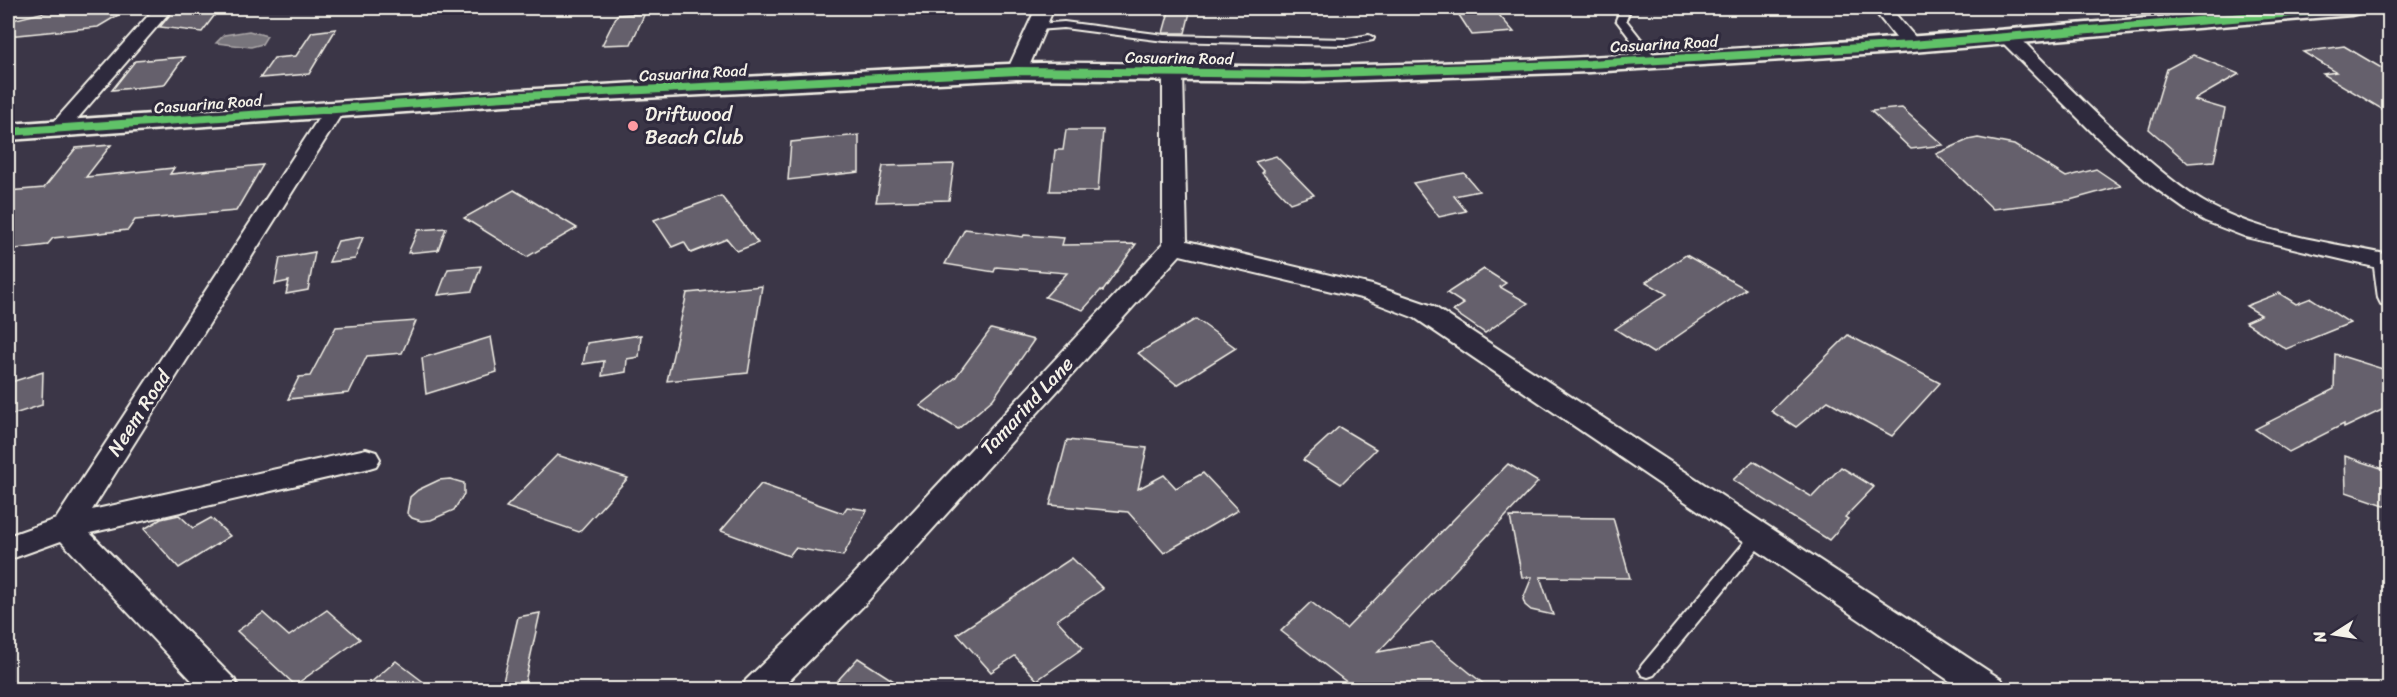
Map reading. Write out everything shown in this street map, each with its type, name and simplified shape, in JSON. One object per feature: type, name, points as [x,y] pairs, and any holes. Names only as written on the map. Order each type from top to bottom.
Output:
[{"type":"street","points":[[58,129],[164,8]]},
{"type":"street","points":[[1017,71],[1045,8]]},
{"type":"street","points":[[1881,8],[1912,45]]},
{"type":"street","name":"Casuarina Road","points":[[8,132],[505,98],[1017,71],[1305,74],[1652,60],[1912,45],[2232,13],[2351,8]]},
{"type":"street","points":[[2007,36],[2098,128],[2169,188],[2193,205],[2214,217],[2254,232],[2387,263],[2390,298]]},
{"type":"street","points":[[1173,73],[1175,246],[1372,293],[1424,312],[1990,690]]},
{"type":"street","name":"Neem Road","points":[[66,527],[334,110]]},
{"type":"street","name":"Tamarind Lane","points":[[758,690],[855,594],[1175,246]]},
{"type":"street","points":[[8,548],[66,527],[366,459]]},
{"type":"street","points":[[66,527],[223,690]]},
{"type":"lane","points":[[1626,8],[1621,20],[1652,60]]},
{"type":"lane","points":[[1037,27],[1064,25],[1164,38],[1347,42],[1369,38]]},
{"type":"lane","points":[[1648,670],[1759,536]]},
{"type":"shaded area","points":[[249,31],[267,36],[262,44],[251,47],[216,43],[224,35]]},
{"type":"building","points":[[62,8],[130,8],[98,27],[8,36],[8,21]]},
{"type":"building","points":[[220,8],[202,32],[160,27],[173,11]]},
{"type":"building","points":[[1170,8],[1191,8],[1185,33],[1163,33]]},
{"type":"building","points":[[1493,8],[1514,32],[1472,35],[1457,12]]},
{"type":"building","points":[[645,13],[631,44],[602,45],[617,15]]},
{"type":"building","points":[[336,29],[309,74],[260,78],[274,58],[296,56],[312,32]]},
{"type":"building","points":[[2344,46],[2390,73],[2390,114],[2323,74],[2336,72],[2303,52]]},
{"type":"building","points":[[2193,55],[2239,74],[2194,100],[2225,109],[2214,161],[2188,163],[2149,129],[2167,69]]},
{"type":"building","points":[[184,57],[164,85],[112,90],[135,61]]},
{"type":"building","points":[[1902,108],[1943,145],[1911,149],[1871,111]]},
{"type":"building","points":[[1066,130],[1103,130],[1098,191],[1050,191],[1055,150],[1063,150]]},
{"type":"building","points":[[859,135],[859,172],[788,180],[791,142]]},
{"type":"building","points":[[1978,138],[2014,145],[2066,177],[2096,169],[2121,186],[2070,200],[1993,209],[1936,154]]},
{"type":"building","points":[[111,145],[86,177],[174,168],[170,174],[263,165],[236,211],[135,220],[128,230],[53,238],[47,245],[8,250],[8,191],[44,188],[76,148]]},
{"type":"building","points":[[1276,156],[1314,195],[1290,203],[1262,173],[1264,172],[1255,162]]},
{"type":"building","points":[[954,164],[949,200],[876,202],[883,166]]},
{"type":"building","points":[[1464,173],[1479,191],[1454,196],[1466,211],[1439,217],[1413,183]]},
{"type":"building","points":[[514,190],[577,228],[527,257],[464,218]]},
{"type":"building","points":[[721,196],[758,243],[737,251],[727,239],[691,253],[684,242],[672,247],[654,220]]},
{"type":"building","points":[[446,228],[438,250],[408,253],[418,230]]},
{"type":"building","points":[[965,229],[1023,237],[1024,235],[1064,238],[1062,245],[1136,244],[1103,291],[1101,290],[1083,310],[1045,297],[1067,273],[996,267],[994,272],[945,264]]},
{"type":"building","points":[[363,237],[355,259],[329,262],[338,241]]},
{"type":"building","points":[[315,252],[308,290],[286,294],[289,281],[275,284],[280,258]]},
{"type":"building","points":[[1686,255],[1746,289],[1653,353],[1615,329],[1667,294],[1646,282]]},
{"type":"building","points":[[481,266],[472,291],[438,295],[448,269]]},
{"type":"building","points":[[1484,269],[1506,283],[1500,287],[1528,303],[1485,333],[1453,311],[1464,304],[1447,293]]},
{"type":"building","points":[[762,286],[748,373],[667,381],[687,293]]},
{"type":"building","points":[[2279,293],[2296,304],[2311,298],[2350,323],[2286,349],[2245,322],[2261,315],[2246,306]]},
{"type":"building","points":[[1196,319],[1236,348],[1177,385],[1138,353]]},
{"type":"building","points":[[416,321],[402,353],[367,356],[349,393],[288,399],[299,377],[310,376],[336,327]]},
{"type":"building","points":[[991,329],[1034,340],[993,399],[958,429],[920,406],[955,378]]},
{"type":"building","points":[[641,335],[639,357],[627,359],[626,372],[602,376],[604,361],[583,364],[587,343]]},
{"type":"building","points":[[1848,335],[1940,383],[1892,436],[1828,401],[1796,427],[1771,411]]},
{"type":"building","points":[[491,337],[497,372],[426,394],[422,358]]},
{"type":"building","points":[[2335,354],[2383,369],[2384,409],[2344,428],[2344,424],[2289,452],[2255,429],[2334,389]]},
{"type":"building","points":[[43,372],[42,405],[8,416],[8,383]]},
{"type":"building","points":[[1339,427],[1376,449],[1341,484],[1303,460]]},
{"type":"building","points":[[1067,440],[1147,448],[1138,489],[1164,475],[1176,488],[1203,473],[1238,510],[1164,553],[1128,512],[1050,505]]},
{"type":"building","points":[[557,455],[628,478],[579,532],[506,507]]},
{"type":"building","points":[[2345,456],[2390,471],[2390,507],[2346,492]]},
{"type":"building","points":[[1753,461],[1812,497],[1841,467],[1874,487],[1845,517],[1848,519],[1829,540],[1733,480]]},
{"type":"building","points":[[1508,464],[1538,482],[1378,652],[1432,642],[1491,690],[1357,690],[1281,631],[1311,602],[1346,629]]},
{"type":"building","points":[[450,479],[464,483],[464,494],[454,510],[431,520],[421,521],[412,518],[407,513],[410,497],[418,490],[439,480]]},
{"type":"building","points":[[761,484],[843,513],[847,507],[867,510],[843,556],[795,548],[789,556],[721,531]]},
{"type":"building","points":[[179,515],[193,528],[211,518],[230,536],[179,568],[144,529],[161,519]]},
{"type":"building","points":[[1510,517],[1613,518],[1630,578],[1540,577],[1553,615],[1531,610],[1525,605],[1523,599],[1532,577],[1522,577]]},
{"type":"building","points":[[1072,558],[1103,589],[1057,620],[1083,648],[1037,680],[1015,656],[991,672],[957,634]]},
{"type":"building","points":[[327,610],[360,639],[295,685],[237,631],[263,613],[289,636]]},
{"type":"building","points":[[540,613],[525,682],[502,686],[518,617]]},
{"type":"building","points":[[858,658],[908,690],[829,690]]},
{"type":"building","points":[[396,661],[434,690],[362,690]]},
{"type":"cycle path","points":[[8,132],[505,97],[1017,71],[1305,74],[1590,64],[1912,45],[2351,8]]},
{"type":"place","name":"Driftwood Beach Club","points":[[633,126]]}]
